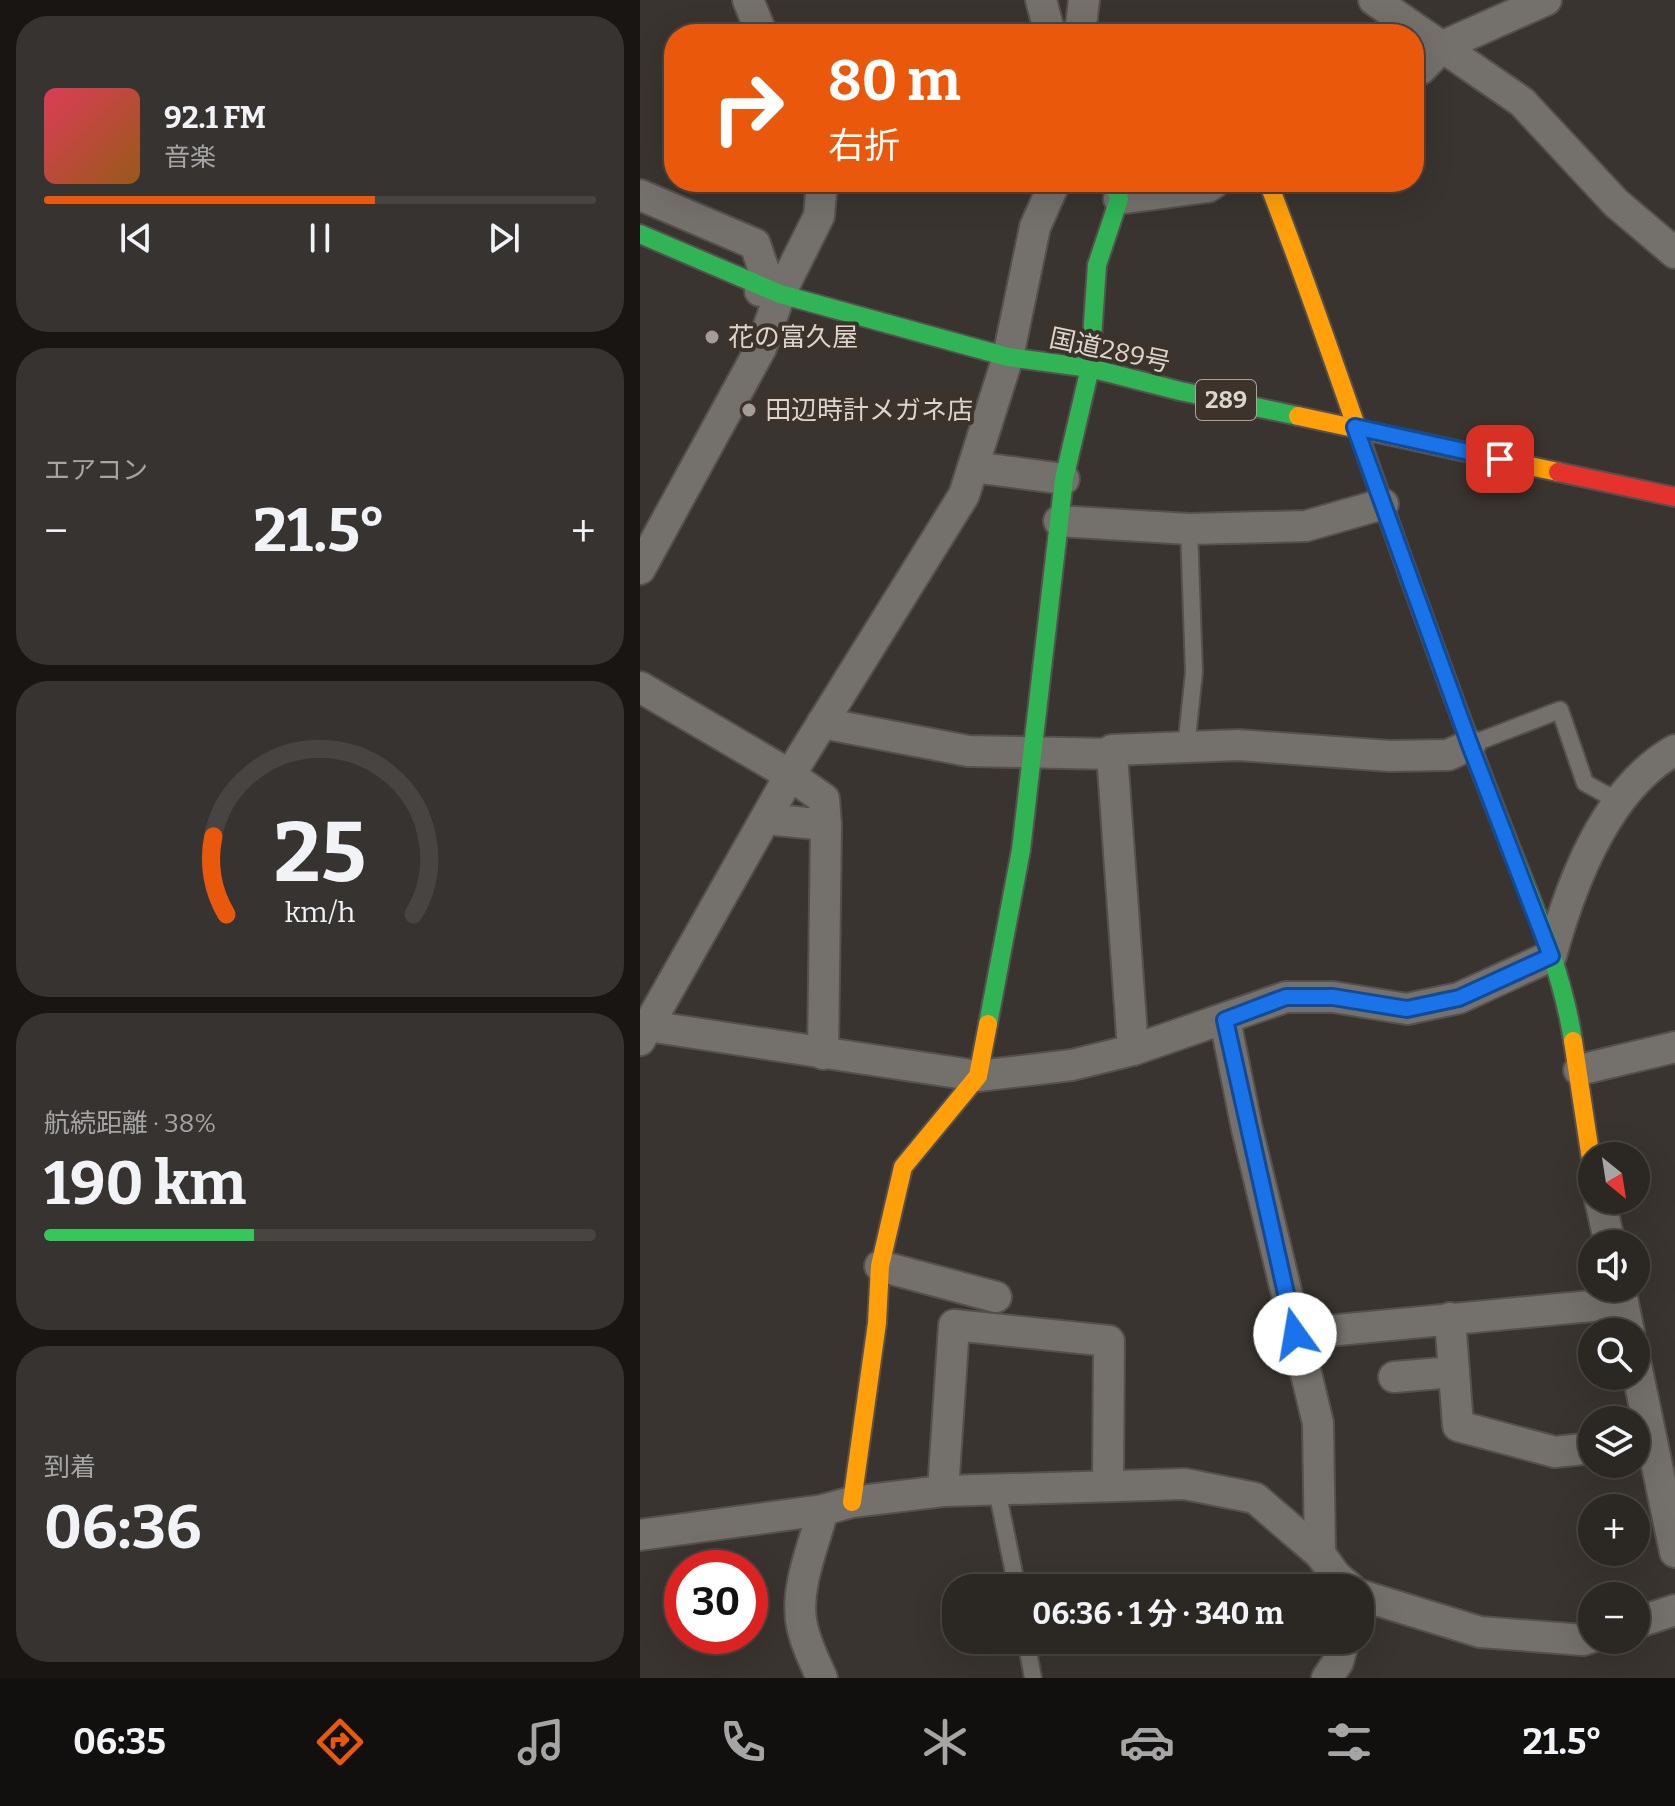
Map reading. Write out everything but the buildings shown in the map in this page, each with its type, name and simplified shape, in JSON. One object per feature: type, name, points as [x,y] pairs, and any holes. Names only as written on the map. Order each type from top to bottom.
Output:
[{"type":"main road","points":[[852,1502],[877,1323],[880,1266],[903,1167],[978,1076],[1021,850],[1064,479],[1090,368],[1097,265],[1116,192]]},
{"type":"main road","points":[[1272,192],[1313,297],[1355,427],[1470,745],[1551,956],[1569,1014],[1589,1142]]},
{"type":"main road","name":"国道289号","points":[[640,234],[776,292],[1008,357],[1090,368],[1180,391],[1675,497]]},
{"type":"street","points":[[748,0],[758,24]]},
{"type":"street","points":[[1041,0],[1047,24]]},
{"type":"street","points":[[1081,24],[1084,0]]},
{"type":"street","points":[[1376,0],[1411,24]]},
{"type":"street","points":[[1424,66],[1443,46],[1546,0]]},
{"type":"street","points":[[1424,33],[1522,102],[1616,203],[1672,247]]},
{"type":"street","points":[[640,569],[761,348],[776,292],[819,216],[821,192]]},
{"type":"street","points":[[1051,192],[1035,227],[1008,357],[964,495],[790,775],[644,1033],[978,1076],[1072,1065],[1133,1050],[1286,997],[1333,997],[1407,1009],[1459,998],[1551,956],[1559,927],[1596,834],[1654,762],[1675,750]]},
{"type":"street","points":[[640,195],[755,244],[776,292]]},
{"type":"street","points":[[640,252],[732,292],[776,292]]},
{"type":"street","points":[[973,467],[1064,479]]},
{"type":"street","points":[[1059,521],[1189,529],[1306,526],[1383,504]]},
{"type":"street","points":[[640,687],[790,775],[824,799],[823,1054]]},
{"type":"street","points":[[822,723],[968,751],[1112,754]]},
{"type":"street","points":[[1133,1050],[1112,750],[1238,745],[1390,756],[1448,755],[1470,745]]},
{"type":"street","points":[[766,819],[826,825]]},
{"type":"street","points":[[1225,1020],[1318,1423],[1320,1554]]},
{"type":"street","points":[[1579,1070],[1675,1047]]},
{"type":"street","points":[[880,1266],[996,1297]]},
{"type":"street","points":[[1295,1334],[1450,1318],[1624,1308]]},
{"type":"street","points":[[1450,1318],[1458,1426],[1555,1452],[1578,1450]]},
{"type":"street","points":[[943,1491],[954,1325],[1109,1341],[1108,1484]]},
{"type":"street","points":[[1394,1377],[1454,1372]]},
{"type":"street","points":[[1650,1463],[1675,1552]]},
{"type":"street","points":[[640,1535],[943,1491],[1185,1484],[1255,1498],[1320,1554],[1335,1574]]},
{"type":"street","points":[[822,1678],[801,1623],[802,1589],[823,1510]]},
{"type":"street","points":[[1374,1599],[1480,1632],[1578,1640]]},
{"type":"street","points":[[1650,1618],[1675,1610]]},
{"type":"street","points":[[1327,1678],[1340,1654]]},
{"type":"lane","points":[[1186,748],[1194,672],[1189,529]]},
{"type":"lane","points":[[1470,745],[1560,710],[1585,783],[1620,802]]},
{"type":"lane","points":[[997,1490],[1014,1574]]},
{"type":"lane","points":[[1029,1654],[1033,1678]]},
{"type":"traffic: fast","points":[[988,1024],[1021,850],[1064,479],[1090,368],[1097,265],[1119,199],[1117,192]]},
{"type":"traffic: fast","points":[[640,234],[780,294],[1008,357],[1090,368],[1298,416]]},
{"type":"traffic: fast","points":[[1410,579],[1478,765],[1544,932],[1561,986],[1573,1041]]},
{"type":"traffic: slow","points":[[1272,192],[1410,579]]},
{"type":"traffic: slow","points":[[1298,416],[1558,472]]},
{"type":"traffic: slow","points":[[852,1502],[877,1323],[880,1266],[903,1167],[978,1076],[988,1024]]},
{"type":"traffic: slow","points":[[1573,1041],[1588,1142]]},
{"type":"traffic: jam","points":[[1558,472],[1675,497]]},
{"type":"place","name":"花の富久屋","points":[[712,337]]},
{"type":"place","name":"田辺時計メガネ店","points":[[749,410]]},
{"type":"route","points":[[1295,1334],[1225,1020],[1286,997],[1333,997],[1407,1009],[1459,998],[1551,956],[1470,745],[1355,427],[1500,459]]}]
